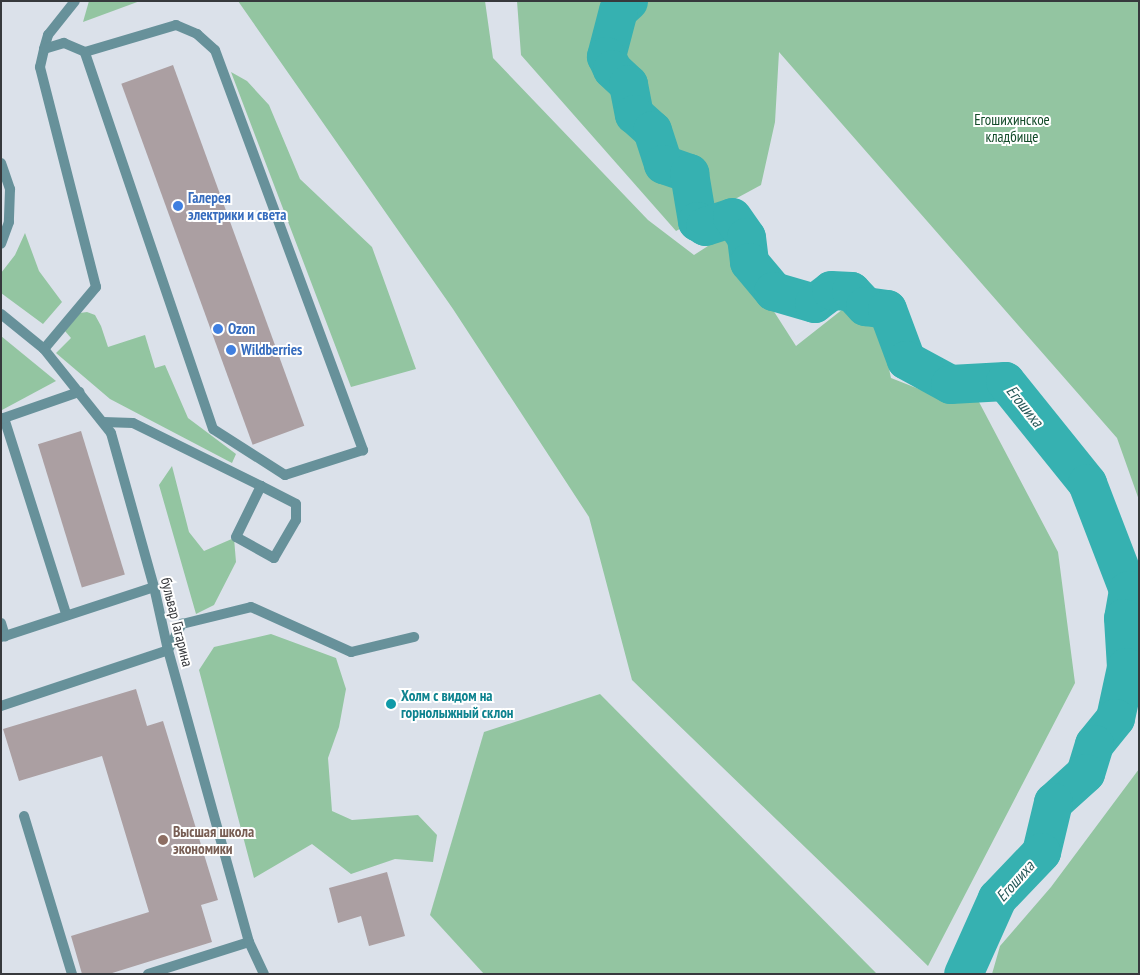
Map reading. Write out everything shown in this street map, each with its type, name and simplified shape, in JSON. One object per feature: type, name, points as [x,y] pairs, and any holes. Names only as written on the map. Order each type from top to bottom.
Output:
[{"type":"street","points":[[44,349],[96,287],[40,66],[48,35],[75,1]]},
{"type":"street","points":[[44,49],[64,43],[85,52],[176,25],[197,34],[215,50],[363,450],[285,475],[214,429],[85,52]]},
{"type":"street","points":[[1,163],[10,190],[10,222],[1,244]]},
{"type":"street","name":"бульвар Гагарина","points":[[1,314],[44,349],[111,433],[154,587],[168,650],[249,942],[264,974]]},
{"type":"street","points":[[66,613],[3,419],[79,392]]},
{"type":"street","points":[[103,422],[133,423],[261,486],[296,504],[296,520],[274,558],[236,536],[261,486]]},
{"type":"street","points":[[1,623],[3,637],[66,613],[154,587]]},
{"type":"street","points":[[1,706],[168,650],[182,624],[251,607],[351,652],[414,637]]},
{"type":"street","points":[[24,816],[72,974]]},
{"type":"street","points":[[148,974],[249,942]]},
{"type":"green space","points":[[89,1],[140,1],[83,22]]},
{"type":"green space","points":[[238,1],[485,1],[493,58],[648,220],[694,255],[725,235],[796,346],[848,305],[879,322],[891,378],[952,402],[979,402],[1058,552],[1075,683],[928,966],[632,680],[589,517],[453,309]]},
{"type":"green space","name":"Егошихинское кладбище","points":[[517,1],[1139,1],[1139,500],[1117,438],[779,52],[775,122],[761,185],[676,231],[521,55]]},
{"type":"green space","points":[[231,72],[247,81],[269,105],[300,179],[372,247],[416,369],[351,387]]},
{"type":"green space","points":[[25,233],[39,271],[62,302],[43,324],[1,293],[1,273],[15,255]]},
{"type":"green space","points":[[87,312],[95,315],[108,347],[145,335],[155,368],[165,365],[188,418],[236,454],[232,463],[110,399],[56,353],[71,338],[65,331],[80,313]]},
{"type":"green space","points":[[1,336],[56,381],[2,410],[1,409]]},
{"type":"green space","points":[[172,466],[189,532],[204,551],[234,538],[236,562],[214,605],[196,614],[159,485]]},
{"type":"green space","points":[[271,634],[336,658],[346,689],[339,727],[328,758],[332,811],[352,820],[418,815],[437,835],[433,862],[395,859],[351,874],[312,844],[254,878],[199,670],[214,647]]},
{"type":"green space","points":[[600,694],[877,974],[484,974],[430,915],[484,732]]},
{"type":"green space","points":[[1139,769],[1139,974],[992,974],[1000,946],[1051,887]]},
{"type":"building","points":[[173,65],[304,426],[253,445],[121,84]]},
{"type":"building","points":[[81,431],[125,574],[82,588],[38,444]]},
{"type":"building","name":"Высшая школа экономики","points":[[136,689],[147,726],[163,721],[218,900],[201,905],[212,942],[109,974],[82,974],[71,936],[149,912],[102,756],[19,781],[3,729]]},
{"type":"building","points":[[387,872],[405,936],[369,946],[361,916],[338,923],[329,888]]},
{"type":"waterway","name":"Егошиха","points":[[628,1],[618,10],[606,56],[612,69],[628,84],[634,114],[652,130],[663,164],[689,173],[697,221],[705,226],[732,217],[746,237],[749,262],[773,291],[814,303],[831,290],[851,291],[865,306],[887,309],[906,360],[950,384],[1005,381],[1087,483],[1128,590],[1123,618],[1126,667],[1115,718],[1094,744],[1085,773],[1053,802],[1041,852],[997,898],[963,974]]},
{"type":"place","name":"Галерея электрики и света","points":[[178,206]]},
{"type":"place","name":"Ozon","points":[[218,329]]},
{"type":"place","name":"Wildberries","points":[[231,350]]},
{"type":"place","name":"Холм с видом на горнолыжный склон","points":[[391,704]]},
{"type":"place","name":"Высшая школа экономики","points":[[163,840]]}]
